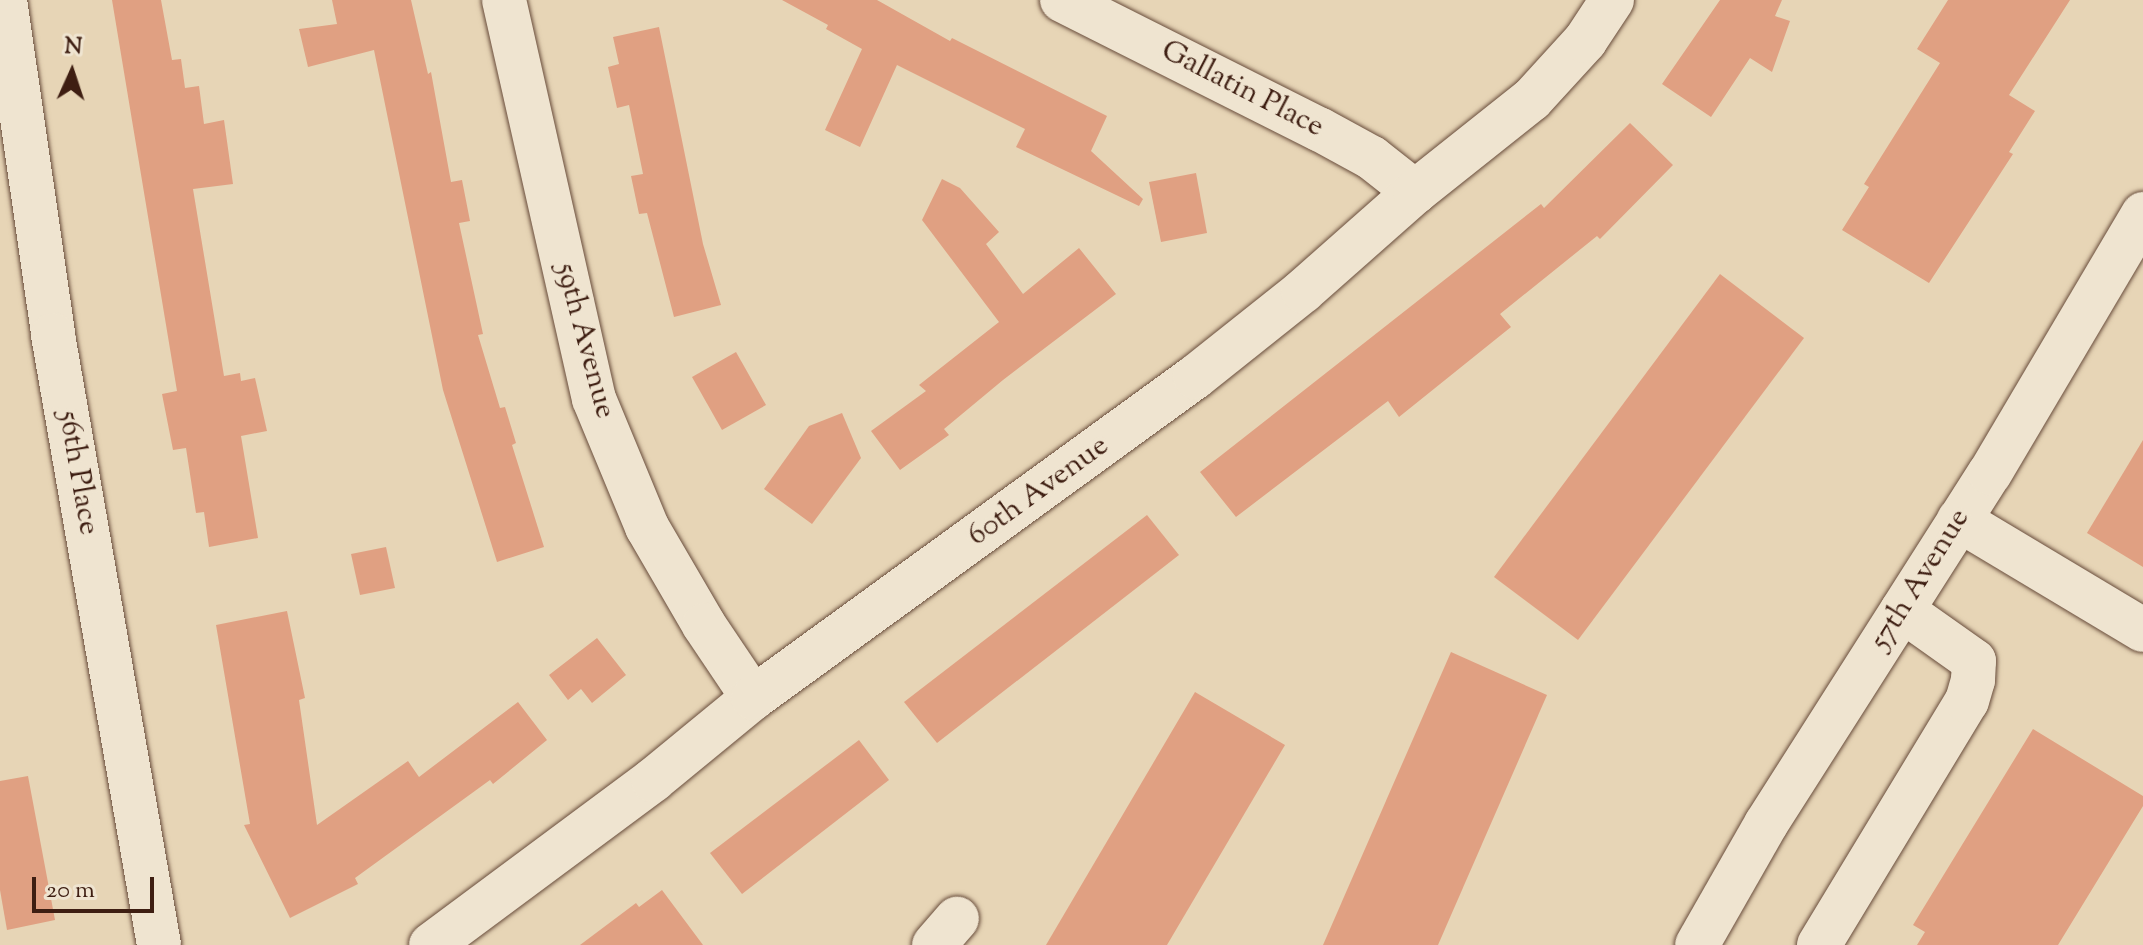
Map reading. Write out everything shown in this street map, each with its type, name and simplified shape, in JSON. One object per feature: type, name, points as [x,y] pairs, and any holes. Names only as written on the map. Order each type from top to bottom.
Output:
[{"type":"street","name":"56th Place","points":[[5,0],[53,335],[159,945]]},
{"type":"street","name":"59th Avenue","points":[[504,0],[594,399],[647,527],[704,625],[753,698]]},
{"type":"street","name":"Gallatin Place","points":[[1062,0],[1319,129],[1372,158],[1415,192]]},
{"type":"street","name":"60th Avenue","points":[[431,945],[653,780],[753,698],[1195,377],[1303,291],[1415,192],[1532,99],[1585,41],[1612,0]]},
{"type":"street","name":"57th Avenue","points":[[1697,945],[1766,824],[1959,520],[2143,214]]},
{"type":"street","points":[[1959,520],[2143,630]]},
{"type":"street","points":[[1819,945],[1967,701],[1973,680],[1974,661],[1902,610]]},
{"type":"building","points":[[112,0],[161,0],[172,60],[181,59],[185,88],[199,86],[204,124],[224,120],[233,184],[193,189],[224,376],[240,373],[241,381],[255,378],[267,431],[241,436],[258,538],[209,547],[204,512],[196,513],[186,448],[173,450],[162,394],[177,391]]},
{"type":"building","points":[[332,0],[411,0],[428,74],[431,72],[451,182],[462,180],[470,221],[459,223],[483,334],[478,335],[500,408],[505,407],[516,443],[512,445],[544,547],[497,562],[443,390],[374,50],[308,67],[299,29],[337,24]]},
{"type":"building","points":[[782,0],[877,0],[950,41],[952,38],[1107,116],[1091,151],[1143,199],[1139,206],[1016,147],[1025,129],[897,65],[860,147],[825,130],[862,49],[826,29],[828,25]]},
{"type":"building","points":[[1720,0],[1782,0],[1775,16],[1790,21],[1772,72],[1750,58],[1711,117],[1662,84]]},
{"type":"building","points":[[1948,0],[2070,0],[2009,95],[2035,111],[2009,152],[2013,154],[1929,283],[1842,230],[1869,187],[1864,184],[1940,63],[1917,49]]},
{"type":"building","points":[[659,27],[703,244],[721,305],[674,317],[647,213],[639,214],[631,176],[643,174],[629,105],[617,108],[608,67],[619,64],[613,37]]},
{"type":"building","points":[[1630,123],[1673,165],[1600,239],[1597,236],[1500,314],[1511,327],[1399,417],[1388,401],[1236,517],[1200,472],[1541,204],[1544,208]]},
{"type":"building","points":[[1196,173],[1207,233],[1161,242],[1149,182]]},
{"type":"building","points":[[942,179],[960,188],[999,232],[986,244],[1023,294],[1079,248],[1116,294],[1003,380],[944,429],[949,435],[900,470],[871,431],[926,391],[919,385],[999,322],[922,220]]},
{"type":"building","points":[[1720,274],[1804,338],[1578,640],[1494,577]]},
{"type":"building","points":[[736,352],[766,405],[722,430],[692,377]]},
{"type":"building","points":[[842,413],[861,458],[812,524],[764,489],[809,426]]},
{"type":"building","points":[[2143,440],[2143,567],[2087,533]]},
{"type":"building","points":[[1147,515],[1179,555],[937,743],[904,702]]},
{"type":"building","points":[[386,547],[395,588],[360,595],[351,554]]},
{"type":"building","points":[[287,611],[305,698],[299,700],[317,825],[408,761],[419,777],[518,702],[547,740],[493,784],[490,780],[355,878],[358,884],[290,918],[244,825],[250,824],[216,625]]},
{"type":"building","points":[[597,638],[626,675],[592,703],[581,689],[568,700],[549,675]]},
{"type":"building","points":[[1451,652],[1547,695],[1438,945],[1323,945]]},
{"type":"building","points":[[1195,692],[1285,745],[1167,945],[1046,945]]},
{"type":"building","points":[[2033,729],[2143,796],[2143,806],[2058,945],[1917,945],[1925,932],[1913,925]]},
{"type":"building","points":[[859,740],[889,780],[742,894],[710,853]]},
{"type":"building","points":[[28,776],[55,920],[7,930],[0,890],[0,781]]},
{"type":"building","points":[[662,890],[703,945],[580,945],[636,903],[639,907]]}]
